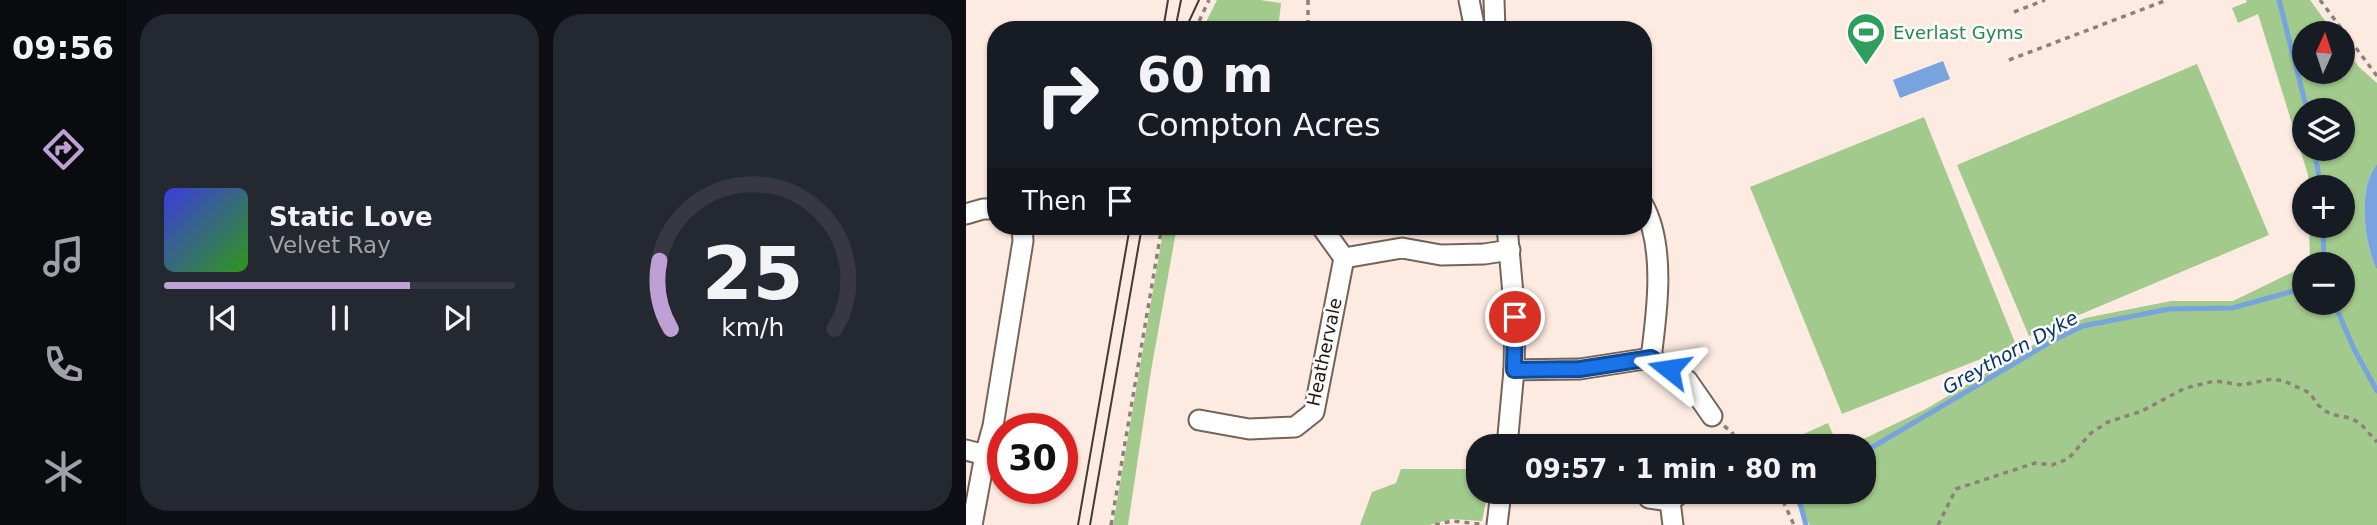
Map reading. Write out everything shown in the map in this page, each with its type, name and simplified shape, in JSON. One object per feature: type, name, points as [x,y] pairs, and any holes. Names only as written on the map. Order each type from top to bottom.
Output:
[{"type":"street","points":[[1469,0],[1473,21]]},
{"type":"street","points":[[1494,0],[1495,21]]},
{"type":"street","points":[[966,214],[987,209]]},
{"type":"street","points":[[1651,358],[1657,314],[1657,277],[1652,229]]},
{"type":"street","points":[[972,525],[975,453],[993,426],[1023,235]]},
{"type":"street","points":[[1328,235],[1345,258],[1402,248],[1441,255],[1484,254],[1510,250]]},
{"type":"street","points":[[1508,235],[1515,317],[1514,370],[1508,434]]},
{"type":"street","name":"Heathervale","points":[[1199,420],[1249,429],[1295,427],[1314,412],[1345,258]]},
{"type":"street","points":[[1514,370],[1580,369],[1651,358],[1687,380],[1712,416]]},
{"type":"street","points":[[1491,524],[1497,504]]},
{"type":"street","points":[[1673,525],[1675,504]]},
{"type":"path","points":[[1199,21],[1209,0]]},
{"type":"path","points":[[1308,0],[1308,21]]},
{"type":"path","points":[[2014,12],[2045,0]]},
{"type":"path","points":[[2009,60],[2167,0]]},
{"type":"path","points":[[2320,0],[2376,72]]},
{"type":"path","points":[[1111,525],[1159,235]]},
{"type":"path","points":[[1938,525],[1956,489],[2035,463],[2052,465],[2068,459],[2091,433],[2108,422],[2142,411],[2185,388],[2215,381],[2242,385],[2272,380],[2284,381],[2310,393],[2325,411],[2360,423],[2377,442]]},
{"type":"path","points":[[1784,504],[1794,525]]},
{"type":"path","points":[[1436,525],[1451,521],[1491,524]]},
{"type":"green space","points":[[1217,0],[1281,3],[1279,21],[1206,21]]},
{"type":"green space","points":[[2246,0],[2310,0],[2325,21],[2292,21],[2292,84],[2356,84],[2356,63],[2377,83],[2377,164],[2367,187],[2365,216],[2369,246],[2377,270],[2377,525],[1810,525],[1797,504],[1876,504],[1874,434],[1926,409],[2055,332],[2085,318],[2171,301],[2233,301],[2292,272],[2292,315],[2355,315],[2355,252],[2310,252],[2309,238],[2355,238],[2355,175],[2308,175],[2304,161],[2355,161],[2355,98],[2292,98],[2292,123],[2258,14],[2238,23],[2232,8],[2247,2]]},
{"type":"green space","points":[[2197,64],[2269,235],[2029,336],[1957,165]]},
{"type":"green space","points":[[1924,117],[2016,345],[1842,414],[1750,187]]},
{"type":"green space","points":[[1162,235],[1175,235],[1151,371],[1128,525],[1113,525]]},
{"type":"green space","points":[[1828,423],[1833,434],[1803,434]]},
{"type":"green space","points":[[1401,469],[1466,469],[1466,504],[1486,504],[1482,521],[1452,519],[1429,525],[1360,525],[1372,492],[1396,483]]},
{"type":"water","points":[[1943,61],[1950,79],[1900,98],[1893,80]]},
{"type":"water","points":[[2377,164],[2377,270],[2366,231],[2365,201],[2371,174]]},
{"type":"waterway","name":"Greythorn Dyke","points":[[2279,0],[2304,98]]},
{"type":"waterway","name":"Greythorn Dyke","points":[[2316,161],[2319,175]]},
{"type":"waterway","name":"Greythorn Dyke","points":[[2323,238],[2324,252]]},
{"type":"waterway","name":"Greythorn Dyke","points":[[1876,445],[2054,340],[2083,326],[2169,309],[2232,308],[2292,292]]},
{"type":"waterway","name":"Greythorn Dyke","points":[[2339,315],[2377,391]]},
{"type":"waterway","name":"Greythorn Dyke","points":[[1800,504],[1806,525]]},
{"type":"tram line","points":[[1164,21],[1168,0]]},
{"type":"tram line","points":[[1177,21],[1181,0]]},
{"type":"tram line","points":[[1189,21],[1199,0]]},
{"type":"tram line","points":[[1078,525],[1128,235]]},
{"type":"tram line","points":[[1090,525],[1140,235]]},
{"type":"place","name":"Everlast Gyms","points":[[1866,66]]},
{"type":"route","points":[[1515,317],[1514,370],[1580,369],[1651,358],[1669,369]]}]
